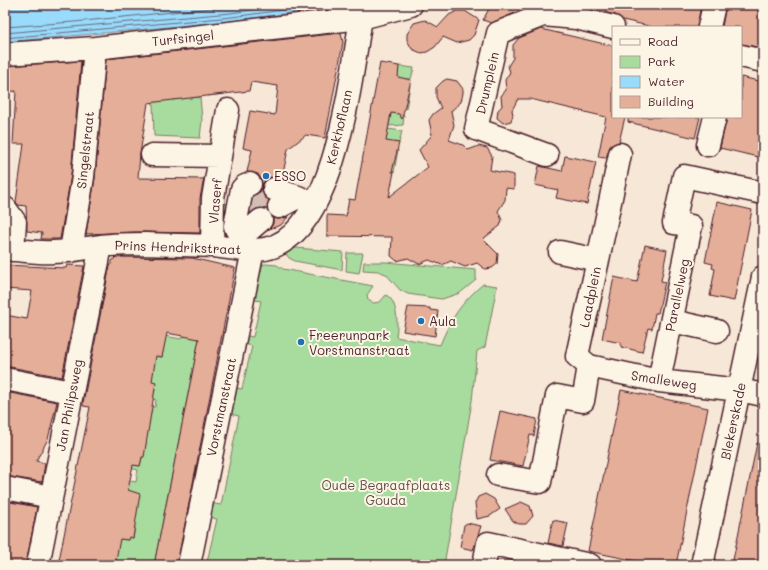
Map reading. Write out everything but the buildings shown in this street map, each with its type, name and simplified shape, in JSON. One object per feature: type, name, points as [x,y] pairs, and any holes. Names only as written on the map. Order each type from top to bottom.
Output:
[{"type":"street","name":"Turfsingel","points":[[5,54],[95,48],[361,18],[411,5]]},
{"type":"street","points":[[709,26],[714,5]]},
{"type":"street","points":[[585,12],[612,26]]},
{"type":"street","name":"Drumplein","points":[[547,156],[476,129],[498,32],[543,15],[585,12]]},
{"type":"street","name":"Kerkhoflaan","points":[[297,229],[306,200],[322,190],[334,157],[344,116],[361,18]]},
{"type":"street","name":"Singelstraat","points":[[72,251],[83,177],[95,48]]},
{"type":"street","points":[[742,56],[763,61]]},
{"type":"street","name":"Vlaserf","points":[[212,246],[213,198],[228,110]]},
{"type":"street","points":[[708,145],[714,118]]},
{"type":"street","points":[[598,260],[620,154]]},
{"type":"street","points":[[152,155],[220,156]]},
{"type":"street","name":"Parallelweg","points":[[659,381],[691,226],[674,223],[684,176],[763,193]]},
{"type":"street","points":[[245,246],[247,216],[242,189],[250,184]]},
{"type":"street","points":[[275,199],[306,200]]},
{"type":"street","points":[[5,208],[15,222],[9,250]]},
{"type":"street","name":"Prins Hendrikstraat","points":[[9,250],[53,252],[72,251],[120,244],[275,246],[297,229]]},
{"type":"street","name":"Jan Philipsweg","points":[[38,565],[101,246]]},
{"type":"street","name":"Vorstmanstraat","points":[[188,565],[245,246]]},
{"type":"street","name":"Laadplein","points":[[560,252],[598,260],[577,356],[589,366]]},
{"type":"street","name":"Blekerskade","points":[[702,565],[763,277]]},
{"type":"street","points":[[672,321],[717,331]]},
{"type":"street","points":[[498,474],[540,482],[557,396],[583,402],[589,366]]},
{"type":"street","name":"Smalleweg","points":[[589,366],[659,381],[763,394]]},
{"type":"street","points":[[5,379],[71,392]]},
{"type":"street","points":[[5,488],[51,497]]},
{"type":"street","points":[[484,565],[488,543],[576,564]]},
{"type":"green space","points":[[399,66],[414,68],[411,79],[405,79],[404,85],[410,86],[406,109],[400,108],[399,114],[404,115],[403,125],[389,126]]},
{"type":"green space","points":[[254,69],[250,86],[224,89],[225,94],[208,96],[208,91],[190,93],[191,98],[200,97],[202,120],[200,138],[154,136],[153,102]]},
{"type":"green space","points":[[388,129],[402,131],[399,143],[394,142],[392,149],[398,150],[394,172],[388,171],[385,144]]},
{"type":"green space","points":[[220,203],[231,204],[225,238],[221,238],[219,227],[224,224]]},
{"type":"green space","points":[[296,248],[343,252],[342,270],[295,261],[289,258],[286,254]]},
{"type":"green space","points":[[347,253],[363,253],[359,273],[346,271]]},
{"type":"green space","points":[[364,262],[385,262],[476,270],[476,280],[460,293],[442,299],[408,294],[400,290],[386,274],[378,271],[363,270]]},
{"type":"green space","points":[[214,264],[154,565],[114,565],[119,539],[128,540],[129,537],[133,538],[135,528],[125,480],[136,482],[138,470],[127,467],[128,464],[140,466],[146,444],[132,441],[145,406],[155,407],[156,400],[153,399],[156,382],[150,381],[154,356],[162,357],[164,345],[154,334],[181,339]]},
{"type":"green space","name":"Oude Begraafplaats Gouda","points":[[265,264],[277,265],[283,269],[373,286],[367,295],[368,300],[373,303],[380,302],[386,295],[393,302],[397,320],[396,337],[440,345],[457,312],[469,298],[483,284],[497,286],[485,347],[477,351],[472,401],[444,565],[195,565],[196,559],[207,562],[217,519],[205,516],[208,503],[221,505],[239,416],[226,413],[231,387],[242,389],[252,346],[240,343],[242,335],[253,337],[261,301],[250,299],[256,266]]},
{"type":"water","points":[[5,5],[348,5],[232,21],[5,42]]},
{"type":"tunnel","points":[[245,210],[272,200]]},
{"type":"place","name":"ESSO","points":[[266,176]]},
{"type":"place","name":"Aula","points":[[421,321]]},
{"type":"place","name":"Freerunpark Vorstmanstraat","points":[[301,342]]}]
